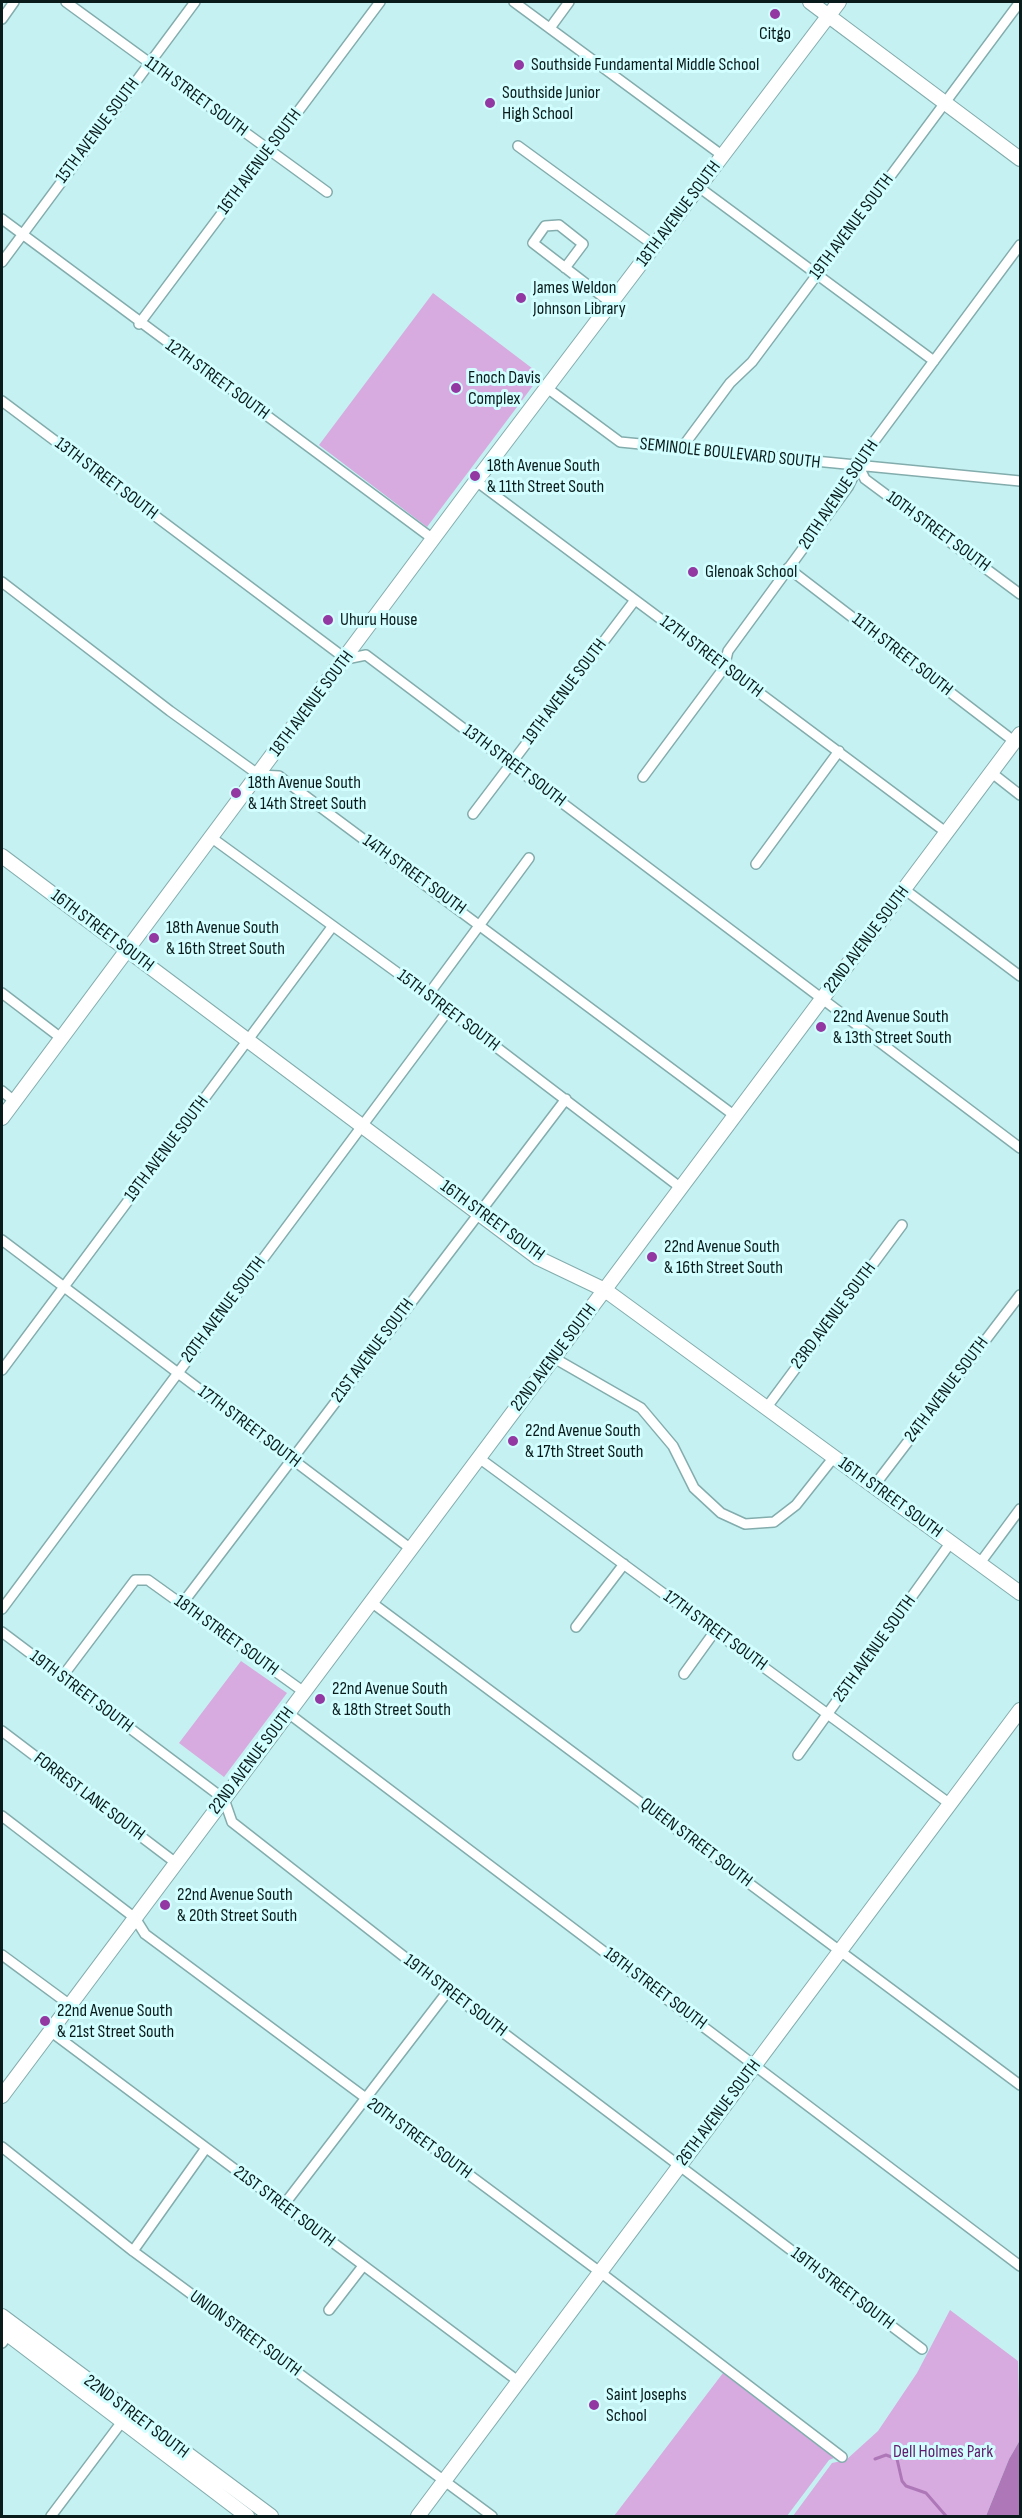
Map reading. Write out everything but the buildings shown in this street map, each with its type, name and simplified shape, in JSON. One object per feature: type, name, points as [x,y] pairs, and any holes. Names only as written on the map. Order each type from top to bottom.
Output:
[{"type":"street","points":[[2,19],[14,2]]},
{"type":"street","name":"11TH STREET SOUTH","points":[[66,2],[327,192]]},
{"type":"street","name":"15TH AVENUE SOUTH","points":[[2,262],[195,2]]},
{"type":"street","name":"16TH AVENUE SOUTH","points":[[139,324],[380,2]]},
{"type":"street","points":[[514,2],[723,156]]},
{"type":"street","points":[[550,28],[569,2]]},
{"type":"street","points":[[810,2],[1020,159]]},
{"type":"street","name":"18TH AVENUE SOUTH","points":[[2,1118],[346,659],[476,481],[839,2]]},
{"type":"street","name":"19TH AVENUE SOUTH","points":[[681,449],[730,383],[752,362],[1020,2]]},
{"type":"street","points":[[519,146],[655,246]]},
{"type":"street","points":[[700,188],[934,361]]},
{"type":"street","name":"12TH STREET SOUTH","points":[[2,219],[139,324],[433,539]]},
{"type":"street","points":[[565,268],[583,244],[559,225],[545,226],[533,243],[565,268],[611,303]]},
{"type":"street","name":"20TH AVENUE SOUTH","points":[[643,777],[724,668],[728,651],[848,488],[864,456],[1020,245]]},
{"type":"street","name":"SEMINOLE BOULEVARD SOUTH","points":[[547,388],[620,442],[1020,481]]},
{"type":"street","name":"13TH STREET SOUTH","points":[[2,401],[346,659],[366,655],[1020,1148]]},
{"type":"street","name":"10TH STREET SOUTH","points":[[859,467],[865,479],[1020,594]]},
{"type":"street","name":"12TH STREET SOUTH","points":[[476,481],[947,833]]},
{"type":"street","name":"11TH STREET SOUTH","points":[[788,568],[1018,738]]},
{"type":"street","name":"14TH STREET SOUTH","points":[[2,582],[170,711],[259,775],[279,776],[735,1116]]},
{"type":"street","name":"19TH AVENUE SOUTH","points":[[474,814],[635,600]]},
{"type":"street","name":"22ND AVENUE SOUTH","points":[[2,2093],[1018,738]]},
{"type":"street","points":[[756,864],[839,751]]},
{"type":"street","points":[[992,773],[1020,795]]},
{"type":"street","name":"15TH STREET SOUTH","points":[[212,837],[428,995],[447,1012],[566,1099],[681,1188]]},
{"type":"street","name":"16TH STREET SOUTH","points":[[2,856],[538,1258],[605,1290],[1020,1593]]},
{"type":"street","points":[[428,995],[529,858]]},
{"type":"street","points":[[904,890],[1020,976]]},
{"type":"street","name":"19TH AVENUE SOUTH","points":[[2,1371],[332,927]]},
{"type":"street","points":[[2,993],[61,1038]]},
{"type":"street","name":"20TH AVENUE SOUTH","points":[[2,1610],[447,1012]]},
{"type":"street","points":[[2,1091],[14,1101]]},
{"type":"street","name":"21ST AVENUE SOUTH","points":[[182,1604],[566,1099]]},
{"type":"street","name":"23RD AVENUE SOUTH","points":[[767,1407],[902,1225]]},
{"type":"street","name":"17TH STREET SOUTH","points":[[2,1240],[411,1549]]},
{"type":"street","name":"24TH AVENUE SOUTH","points":[[874,1486],[1020,1295]]},
{"type":"street","points":[[554,1358],[640,1408],[673,1446],[694,1488],[721,1513],[746,1524],[774,1522],[796,1505],[834,1457]]},
{"type":"street","name":"17TH STREET SOUTH","points":[[479,1458],[950,1804]]},
{"type":"street","points":[[980,1563],[1020,1509]]},
{"type":"street","name":"25TH AVENUE SOUTH","points":[[798,1755],[951,1542]]},
{"type":"street","points":[[576,1627],[624,1564]]},
{"type":"street","name":"18TH STREET SOUTH","points":[[62,1677],[135,1580],[148,1580],[304,1692]]},
{"type":"street","name":"QUEEN STREET SOUTH","points":[[371,1602],[1020,2085]]},
{"type":"street","points":[[684,1674],[715,1631]]},
{"type":"street","name":"19TH STREET SOUTH","points":[[2,1632],[224,1799],[232,1822],[448,1990],[922,2349]]},
{"type":"street","name":"26TH AVENUE SOUTH","points":[[418,2517],[1020,1710]]},
{"type":"street","name":"18TH STREET SOUTH","points":[[288,1713],[1020,2266]]},
{"type":"street","name":"FORREST LANE SOUTH","points":[[2,1731],[176,1863]]},
{"type":"street","name":"20TH STREET SOUTH","points":[[2,1816],[135,1918],[145,1934],[600,2272],[842,2457]]},
{"type":"street","points":[[2,1955],[70,2005]]},
{"type":"street","points":[[283,2206],[448,1990]]},
{"type":"street","name":"21ST STREET SOUTH","points":[[50,2031],[518,2381]]},
{"type":"street","name":"UNION STREET SOUTH","points":[[2,2147],[133,2251],[492,2517]]},
{"type":"street","points":[[133,2251],[206,2148]]},
{"type":"street","points":[[329,2310],[363,2266]]},
{"type":"street","name":"22ND STREET SOUTH","points":[[2,2316],[6,2334],[126,2417],[244,2511],[271,2517]]},
{"type":"street","points":[[51,2517],[126,2417]]},
{"type":"green space","points":[[433,293],[541,375],[427,527],[319,445]]},
{"type":"green space","points":[[241,1661],[287,1693],[224,1777],[179,1743]]},
{"type":"green space","name":"Dell Holmes Park","points":[[950,2310],[1018,2361],[1020,2440],[1009,2459],[986,2516],[793,2516],[832,2463],[846,2460],[878,2431],[917,2373]]},
{"type":"green space","points":[[723,2373],[834,2458],[829,2460],[787,2516],[614,2516]]},
{"type":"shaded area","points":[[1020,2440],[1020,2516],[986,2516],[1009,2459]]},
{"type":"waterway","points":[[875,2459],[886,2455],[897,2459],[902,2481],[906,2486],[926,2493],[946,2516]]},
{"type":"place","name":"Citgo","points":[[775,14]]},
{"type":"place","name":"Southside Fundamental Middle School","points":[[519,65]]},
{"type":"place","name":"Southside Junior High School","points":[[490,103]]},
{"type":"place","name":"James Weldon Johnson Library","points":[[521,298]]},
{"type":"place","name":"Enoch Davis Complex","points":[[456,388]]},
{"type":"place","name":"18th Avenue South & 11th Street South","points":[[475,476]]},
{"type":"place","name":"Glenoak School","points":[[693,572]]},
{"type":"place","name":"Uhuru House","points":[[328,620]]},
{"type":"place","name":"18th Avenue South & 14th Street South","points":[[236,793]]},
{"type":"place","name":"18th Avenue South & 16th Street South","points":[[154,938]]},
{"type":"place","name":"22nd Avenue South & 13th Street South","points":[[821,1027]]},
{"type":"place","name":"22nd Avenue South & 16th Street South","points":[[652,1257]]},
{"type":"place","name":"22nd Avenue South & 17th Street South","points":[[513,1441]]},
{"type":"place","name":"22nd Avenue South & 18th Street South","points":[[320,1699]]},
{"type":"place","name":"22nd Avenue South & 20th Street South","points":[[165,1905]]},
{"type":"place","name":"22nd Avenue South & 21st Street South","points":[[45,2021]]},
{"type":"place","name":"Saint Josephs School","points":[[594,2405]]}]
